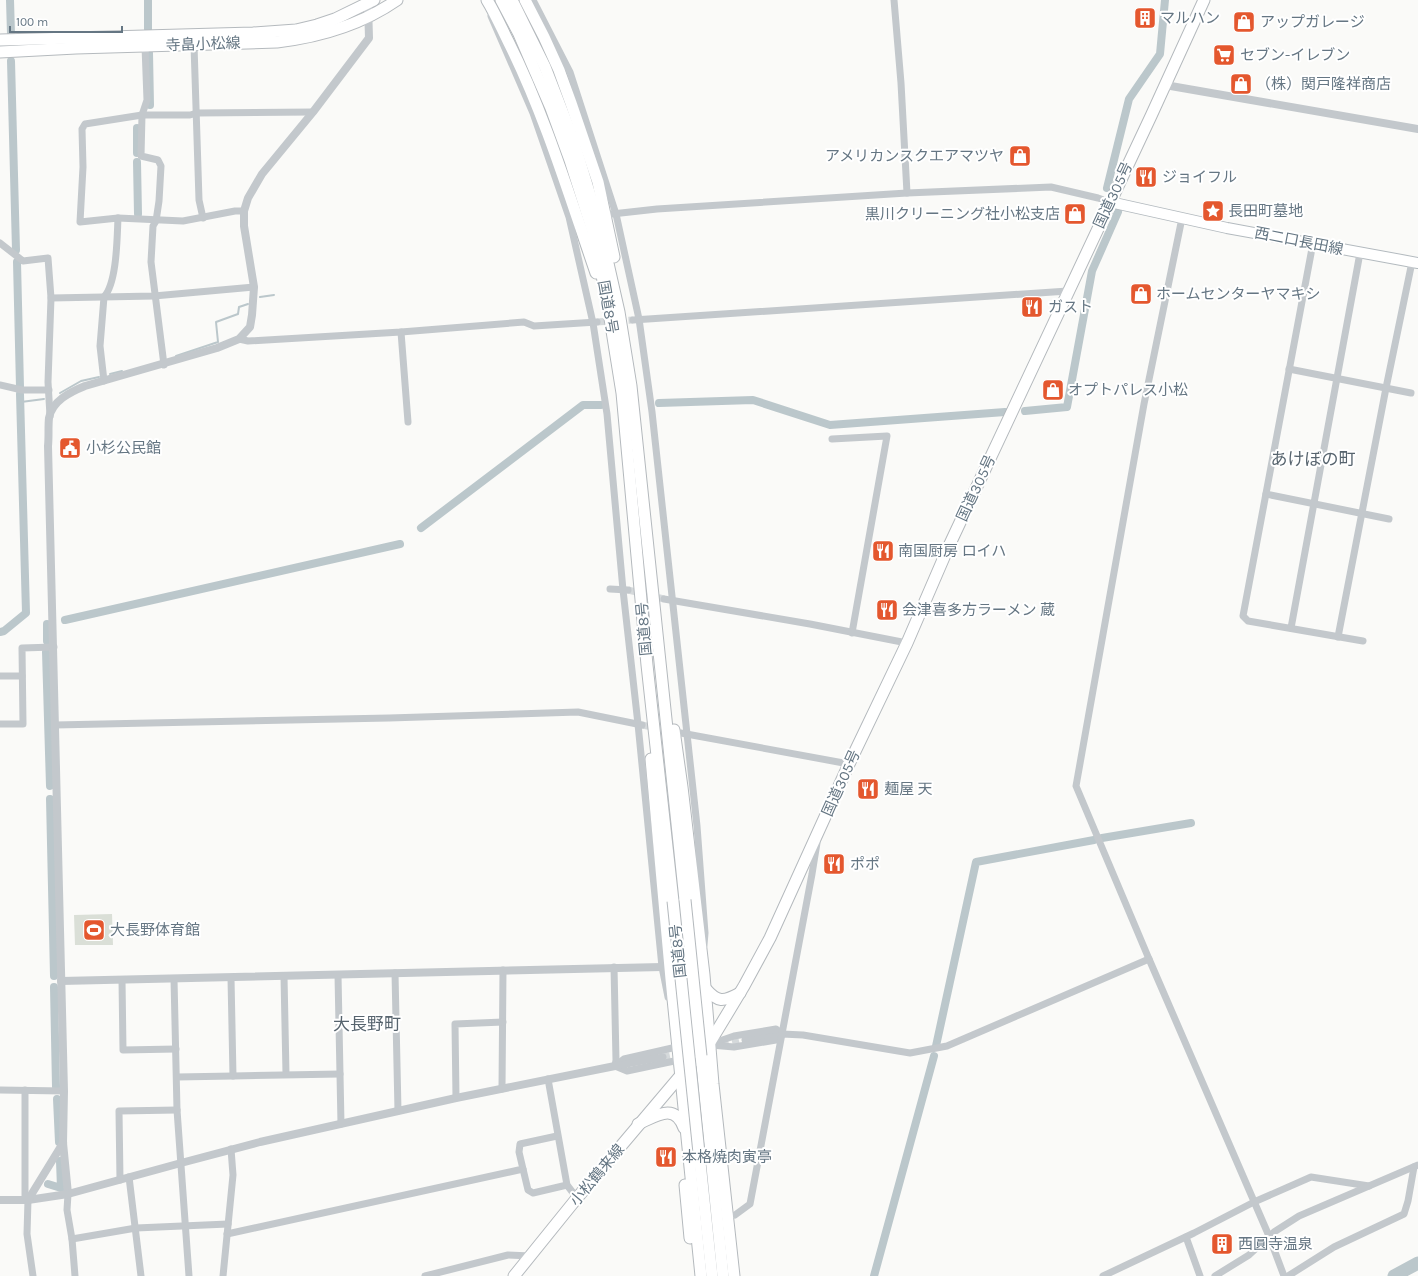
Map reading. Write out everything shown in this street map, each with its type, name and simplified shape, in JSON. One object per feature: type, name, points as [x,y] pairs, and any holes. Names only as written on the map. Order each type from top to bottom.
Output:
[{"type":"main road","name":"寺畠小松線","points":[[0,52],[76,48],[277,42],[304,38],[328,32],[369,17],[397,0]]},
{"type":"main road","name":"国道8号","points":[[501,0],[519,34],[551,108],[570,160],[593,232],[607,300],[622,393],[648,664],[673,901],[705,1153],[723,1276]]},
{"type":"main road","name":"国道8号","points":[[512,0],[545,66],[573,139],[600,228],[619,312],[631,386],[685,900],[705,1153],[712,1276]]},
{"type":"main road","points":[[524,0],[559,70],[598,182],[622,297],[619,312]]},
{"type":"main road","name":"国道305号","points":[[681,1075],[709,1044],[740,993],[770,938],[849,764],[907,643],[948,548],[1204,0]]},
{"type":"main road","name":"寺畠小松線","points":[[0,40],[253,33],[288,30],[317,25],[344,16],[370,1]]},
{"type":"main road","points":[[489,2],[536,100],[599,282],[611,324]]},
{"type":"main road","name":"西二口長田線","points":[[1110,202],[1182,218],[1415,263]]},
{"type":"main road","points":[[658,649],[678,757],[702,957],[713,1084],[734,1276]]},
{"type":"main road","points":[[648,664],[643,676],[675,1020],[701,1276]]},
{"type":"main road","points":[[705,988],[712,996],[719,1000],[728,1000],[740,993]]},
{"type":"main road","name":"小松鶴来線","points":[[514,1276],[638,1124],[681,1075]]},
{"type":"main road","points":[[713,1084],[722,1105],[741,1276]]},
{"type":"main road","points":[[638,1124],[667,1112],[674,1113],[681,1121],[687,1141],[683,1162],[694,1276]]},
{"type":"street","points":[[533,0],[570,72],[612,214],[636,320],[652,412],[672,601],[684,734],[697,826],[705,933],[702,957]]},
{"type":"street","points":[[894,0],[901,83],[907,193]]},
{"type":"street","points":[[50,416],[57,402],[72,391],[164,365],[217,348],[239,339],[250,327],[254,288],[244,226],[244,211],[248,198],[262,174],[313,112],[369,38],[370,1]]},
{"type":"street","points":[[489,2],[491,19],[533,113],[570,217],[595,322],[608,414],[640,725],[662,967],[675,1020]]},
{"type":"street","points":[[194,45],[199,200],[203,218]]},
{"type":"street","points":[[145,46],[147,100],[142,115],[141,156],[158,160],[161,166],[159,201],[156,221],[153,226],[151,262],[154,296],[164,365]]},
{"type":"street","points":[[1164,85],[1418,129]]},
{"type":"street","points":[[244,211],[235,211],[183,221],[156,221],[118,218],[80,222],[83,167],[82,129],[85,124],[142,115],[313,112]]},
{"type":"street","points":[[612,214],[657,209],[907,193],[1051,187],[1110,202]]},
{"type":"street","points":[[104,381],[100,346],[104,297],[108,293],[115,267],[118,218]]},
{"type":"street","points":[[1182,218],[1144,404],[1076,786],[1269,1236],[1284,1276]]},
{"type":"street","points":[[0,243],[23,261],[48,258],[51,298],[49,390],[50,416],[48,446],[64,1091],[63,1143],[68,1194],[67,1210],[72,1239],[75,1276]]},
{"type":"street","points":[[1312,243],[1243,616],[1248,621],[1363,641]]},
{"type":"street","points":[[1290,628],[1360,253]]},
{"type":"street","points":[[1338,637],[1386,388],[1415,263]]},
{"type":"street","points":[[51,298],[154,296],[254,288]]},
{"type":"street","points":[[636,320],[1068,291]]},
{"type":"street","points":[[239,339],[248,341],[402,332],[524,322],[534,326],[595,322]]},
{"type":"street","points":[[402,332],[408,422]]},
{"type":"street","points":[[1289,369],[1411,393]]},
{"type":"street","points":[[0,385],[22,390],[49,390]]},
{"type":"street","points":[[832,439],[887,436],[852,632]]},
{"type":"street","points":[[1266,494],[1389,518]]},
{"type":"street","points":[[610,589],[626,590]]},
{"type":"street","points":[[664,599],[907,643]]},
{"type":"street","points":[[0,724],[23,724],[22,648],[54,647]]},
{"type":"street","points":[[0,676],[22,676]]},
{"type":"street","points":[[55,725],[578,712],[640,725]]},
{"type":"street","points":[[684,734],[849,764]]},
{"type":"street","points":[[735,1215],[750,1204],[818,835]]},
{"type":"street","points":[[745,1040],[782,1034],[803,1035],[910,1053],[947,1046],[1149,959]]},
{"type":"street","points":[[614,967],[615,1066]]},
{"type":"street","points":[[61,981],[662,967]]},
{"type":"street","points":[[502,1089],[503,970]]},
{"type":"street","points":[[395,973],[398,1111]]},
{"type":"street","points":[[338,975],[341,1124]]},
{"type":"street","points":[[284,976],[286,1074]]},
{"type":"street","points":[[231,978],[233,1076]]},
{"type":"street","points":[[174,979],[177,1110],[189,1276]]},
{"type":"street","points":[[122,980],[123,1050],[176,1050]]},
{"type":"street","points":[[456,1098],[455,1024],[503,1022]]},
{"type":"street","points":[[615,1066],[627,1071],[679,1060],[709,1044],[734,1036],[776,1029],[782,1034]]},
{"type":"street","points":[[615,1066],[624,1058],[678,1046],[709,1044],[734,1047],[776,1040],[782,1034]]},
{"type":"street","points":[[0,1200],[27,1200],[68,1194],[231,1149],[456,1098],[662,1057]]},
{"type":"street","points":[[177,1077],[340,1074]]},
{"type":"street","points":[[548,1079],[567,1185],[577,1198]]},
{"type":"street","points":[[0,1090],[64,1091]]},
{"type":"street","points":[[24,1090],[27,1234],[33,1276]]},
{"type":"street","points":[[120,1180],[118,1111],[177,1110]]},
{"type":"street","points":[[557,1136],[520,1144],[519,1152],[528,1190],[533,1193],[567,1185]]},
{"type":"street","points":[[27,1200],[63,1143]]},
{"type":"street","points":[[223,1276],[233,1175],[231,1149]]},
{"type":"street","points":[[1216,1276],[1249,1255],[1269,1236],[1299,1216],[1416,1166]]},
{"type":"street","points":[[1288,1276],[1334,1248],[1404,1214],[1416,1166]]},
{"type":"street","points":[[227,1234],[523,1169]]},
{"type":"street","points":[[129,1177],[141,1276]]},
{"type":"street","points":[[1103,1276],[1254,1202],[1311,1177],[1369,1186]]},
{"type":"street","points":[[72,1239],[136,1228],[228,1224]]},
{"type":"street","points":[[1186,1236],[1200,1276]]},
{"type":"street","points":[[425,1276],[508,1255],[531,1256]]},
{"type":"shaded area","name":"大長野体育館","points":[[112,914],[113,945],[75,945],[74,915]]},
{"type":"waterway","points":[[10,0],[11,34]]},
{"type":"waterway","points":[[148,0],[148,29]]},
{"type":"waterway","points":[[1107,188],[1129,99],[1160,54],[1165,0]]},
{"type":"waterway","points":[[149,53],[150,105]]},
{"type":"waterway","points":[[11,61],[16,250]]},
{"type":"waterway","points":[[137,128],[137,153]]},
{"type":"waterway","points":[[137,162],[138,214]]},
{"type":"waterway","points":[[1025,411],[1067,407],[1092,271],[1118,212]]},
{"type":"waterway","points":[[17,262],[20,387]]},
{"type":"waterway","points":[[260,297],[274,295]]},
{"type":"waterway","points":[[176,356],[218,342],[216,322],[238,314],[239,307],[248,304]]},
{"type":"waterway","points":[[110,374],[122,371]]},
{"type":"waterway","points":[[60,393],[81,381],[99,377]]},
{"type":"waterway","points":[[0,632],[4,631],[26,613],[20,394]]},
{"type":"waterway","points":[[21,402],[44,399]]},
{"type":"waterway","points":[[659,403],[753,400],[830,425],[1005,412]]},
{"type":"waterway","points":[[421,528],[583,405],[601,405]]},
{"type":"waterway","points":[[65,620],[400,544]]},
{"type":"waterway","points":[[47,624],[47,641]]},
{"type":"waterway","points":[[46,652],[50,786]]},
{"type":"waterway","points":[[50,799],[54,976]]},
{"type":"waterway","points":[[1102,838],[1191,823]]},
{"type":"waterway","points":[[936,1046],[976,862],[1094,840]]},
{"type":"waterway","points":[[54,987],[56,1087]]},
{"type":"waterway","points":[[874,1276],[934,1056]]},
{"type":"waterway","points":[[57,1099],[59,1142]]},
{"type":"waterway","points":[[48,1184],[61,1188],[60,1161]]},
{"type":"waterway","points":[[1394,1276],[1418,1263]]},
{"type":"tunnel","points":[[597,322],[633,320]]},
{"type":"tunnel","points":[[628,590],[664,599]]},
{"type":"tunnel","points":[[642,725],[671,731]]},
{"type":"tunnel","points":[[722,1045],[745,1040]]},
{"type":"tunnel","points":[[663,1057],[682,1053]]},
{"type":"place","name":"マルハン","points":[[1145,18]]},
{"type":"place","name":"アップガレージ","points":[[1244,22]]},
{"type":"place","name":"セブン-イレブン","points":[[1224,55]]},
{"type":"place","name":"（株）関戸隆祥商店","points":[[1241,84]]},
{"type":"place","name":"アメリカンスクエアマツヤ","points":[[1020,156]]},
{"type":"place","name":"ジョイフル","points":[[1146,177]]},
{"type":"place","name":"長田町墓地","points":[[1213,211]]},
{"type":"place","name":"黒川クリーニング社小松支店","points":[[1075,214]]},
{"type":"place","name":"ホームセンターヤマキシ","points":[[1141,294]]},
{"type":"place","name":"ガスト","points":[[1032,307]]},
{"type":"place","name":"オプトパレス小松","points":[[1053,390]]},
{"type":"place","name":"小杉公民館","points":[[70,448]]},
{"type":"place","name":"南国厨房 ロイハ","points":[[883,551]]},
{"type":"place","name":"会津喜多方ラーメン 蔵","points":[[887,610]]},
{"type":"place","name":"麺屋 天","points":[[868,789]]},
{"type":"place","name":"ポポ","points":[[834,864]]},
{"type":"place","name":"大長野体育館","points":[[94,930]]},
{"type":"place","name":"本格焼肉寅亭","points":[[666,1157]]},
{"type":"place","name":"西圓寺温泉","points":[[1222,1244]]},
{"type":"district","name":"あけぼの町","points":[[1313,459]]},
{"type":"district","name":"大長野町","points":[[367,1024]]}]
